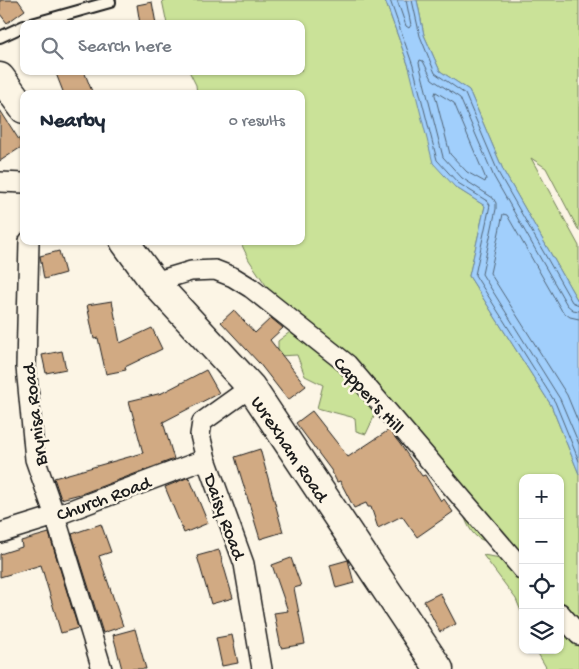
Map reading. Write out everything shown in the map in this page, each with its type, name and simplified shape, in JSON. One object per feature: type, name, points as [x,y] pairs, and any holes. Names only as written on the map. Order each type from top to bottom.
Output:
[{"type":"main road","points":[[0,77],[20,103]]},
{"type":"main road","name":"Wrexham Road","points":[[127,245],[154,282],[251,388],[439,669]]},
{"type":"street","points":[[0,182],[20,183]]},
{"type":"street","name":"Brynisa Road","points":[[29,245],[26,367],[35,459],[55,516],[102,669]]},
{"type":"street","name":"Capper's Hill","points":[[154,282],[191,271],[215,270],[233,276],[258,294],[347,364],[519,565]]},
{"type":"street","name":"Daisy Road","points":[[251,388],[202,422],[200,435],[206,459],[244,564],[262,669]]},
{"type":"street","name":"Church Road","points":[[0,533],[55,516],[206,459]]},
{"type":"street","points":[[564,618],[579,635]]},
{"type":"lane","points":[[46,20],[110,2],[109,0]]},
{"type":"lane","points":[[0,37],[20,28]]},
{"type":"green space","points":[[162,0],[385,0],[455,187],[485,206],[469,276],[551,405],[579,474],[579,669],[547,669],[538,654],[564,654],[564,474],[519,474],[519,606],[516,599],[483,555],[501,558],[507,544],[483,540],[474,534],[463,513],[379,393],[373,419],[366,434],[356,431],[355,418],[317,408],[323,385],[305,376],[297,355],[278,356],[278,341],[290,332],[282,309],[249,260],[242,245],[305,245],[305,90],[197,90],[191,75],[305,75],[305,20],[166,20]]},
{"type":"green space","points":[[417,0],[579,0],[579,231],[546,168],[531,158],[579,246],[579,303],[504,172],[469,90],[440,71],[424,35]]},
{"type":"water","points":[[385,0],[417,0],[424,35],[440,71],[469,90],[504,172],[579,303],[579,474],[551,405],[469,276],[485,206],[455,187],[433,163],[409,67]]},
{"type":"building","points":[[0,0],[18,0],[25,10],[7,23],[0,14]]},
{"type":"building","points":[[152,2],[155,20],[139,20],[137,5]]},
{"type":"building","points":[[57,75],[86,75],[91,90],[62,90]]},
{"type":"building","points":[[0,110],[20,141],[20,148],[0,161]]},
{"type":"building","points":[[59,251],[65,273],[44,279],[40,256]]},
{"type":"building","points":[[112,301],[120,343],[152,328],[162,349],[125,367],[126,370],[106,374],[98,338],[94,339],[87,305]]},
{"type":"building","points":[[234,310],[255,333],[271,318],[283,328],[270,340],[306,386],[288,400],[259,363],[221,322]]},
{"type":"building","points":[[62,351],[66,369],[46,373],[42,355]]},
{"type":"building","points":[[206,370],[219,393],[163,422],[174,459],[84,493],[61,499],[54,478],[143,453],[129,401],[162,393]]},
{"type":"building","points":[[312,411],[348,457],[389,430],[422,476],[425,475],[441,501],[444,499],[453,512],[417,537],[402,516],[378,528],[371,507],[368,507],[366,503],[354,508],[340,481],[337,482],[331,470],[296,423]]},
{"type":"building","points":[[260,449],[283,532],[260,539],[235,457]]},
{"type":"building","points":[[189,477],[208,523],[184,533],[165,487]]},
{"type":"building","points":[[101,524],[111,552],[99,556],[123,626],[103,633],[72,534]]},
{"type":"building","points":[[49,533],[78,628],[61,633],[41,565],[0,577],[0,554],[22,547],[21,541]]},
{"type":"building","points":[[219,550],[233,598],[211,604],[197,556]]},
{"type":"building","points":[[291,558],[301,586],[294,588],[305,644],[281,648],[274,613],[288,611],[272,565]]},
{"type":"building","points":[[348,560],[354,583],[336,588],[330,565]]},
{"type":"building","points":[[440,593],[456,624],[440,632],[424,601]]},
{"type":"building","points":[[135,629],[146,669],[122,669],[113,635]]},
{"type":"building","points":[[232,635],[238,663],[222,666],[216,638]]}]
